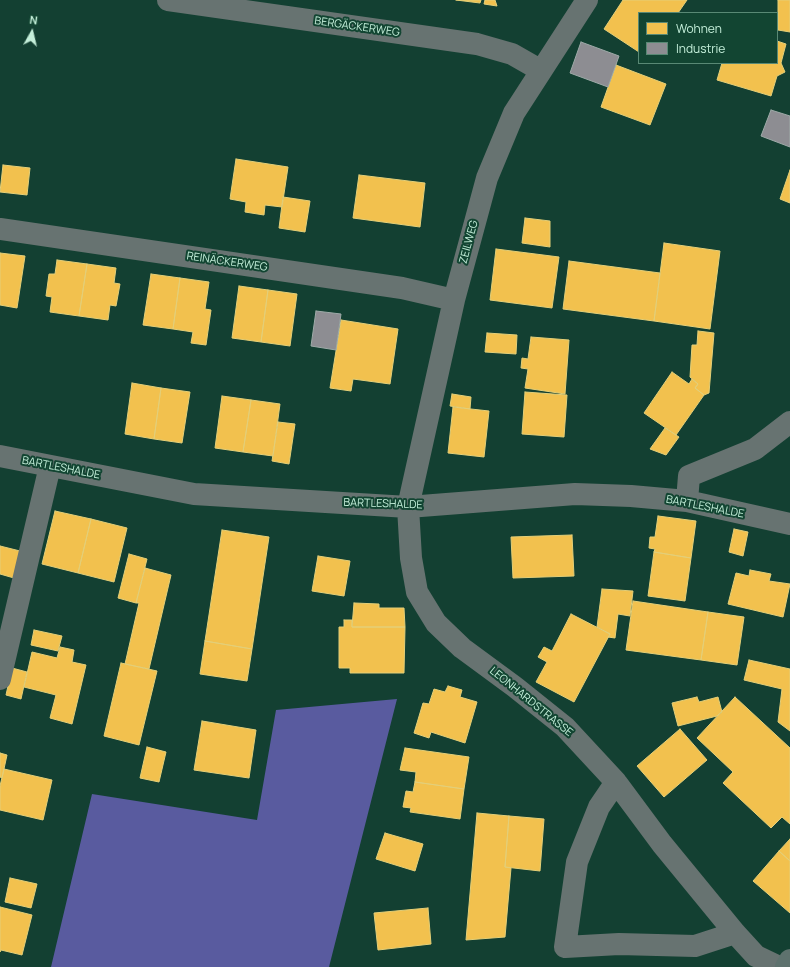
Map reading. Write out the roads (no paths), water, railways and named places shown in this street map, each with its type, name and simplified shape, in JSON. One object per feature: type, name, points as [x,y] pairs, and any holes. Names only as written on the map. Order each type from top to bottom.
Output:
[{"type":"main road","points":[[786,967],[790,960]]},
{"type":"street","name":"BERGÄCKERWEG","points":[[168,0],[477,44],[512,54],[540,70]]},
{"type":"street","name":"ZEILWEG","points":[[408,507],[454,300],[487,178],[514,113],[540,70],[587,0]]},
{"type":"street","name":"REINÄCKERWEG","points":[[0,229],[402,288],[454,300]]},
{"type":"street","points":[[687,501],[689,476],[755,449],[790,422]]},
{"type":"street","name":"BARTLESHALDE","points":[[0,456],[194,494],[408,507],[575,494],[631,496],[687,501],[790,524]]},
{"type":"street","points":[[0,679],[50,466]]},
{"type":"street","name":"LEONHARDSTRASSE","points":[[408,507],[411,558],[417,592],[436,623],[462,648],[527,696],[565,728],[616,782],[662,844],[735,934],[756,956],[779,967]]},
{"type":"street","points":[[616,782],[599,807],[578,862],[564,948],[619,944],[695,946],[735,934]]}]
